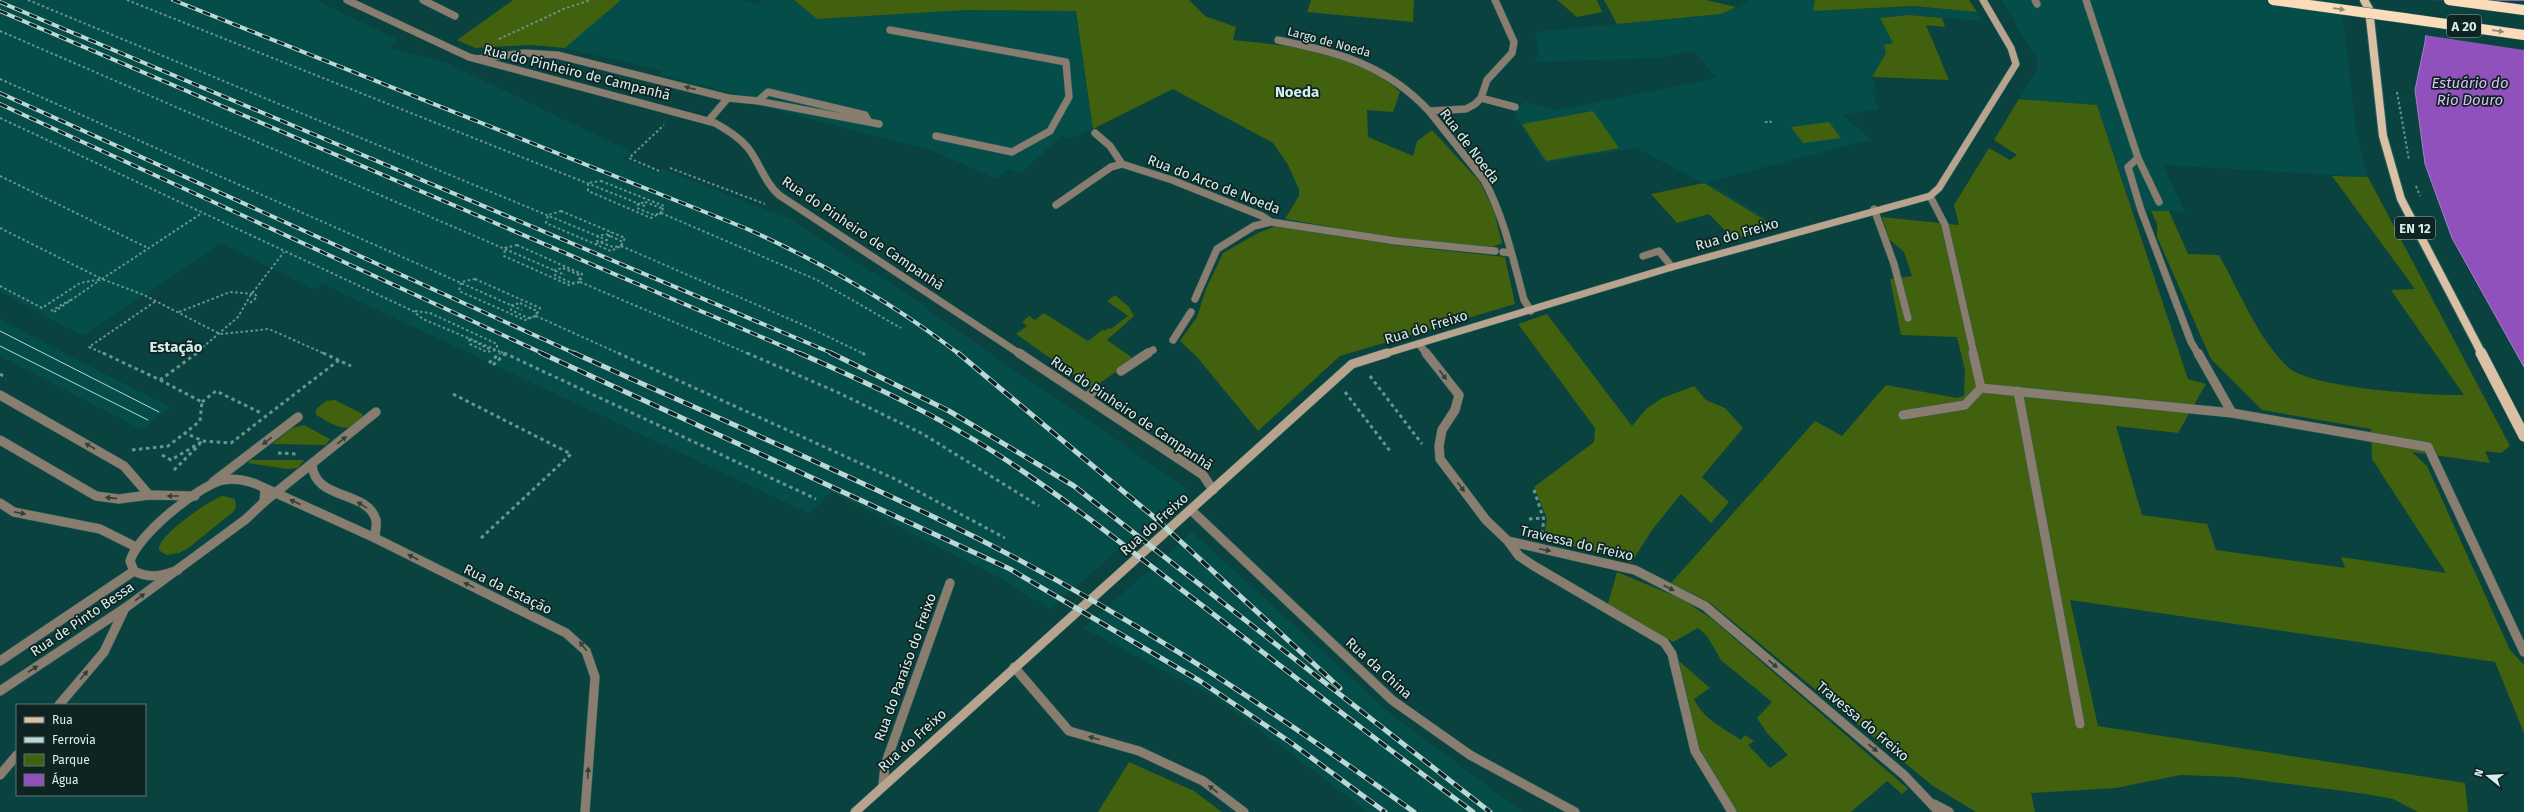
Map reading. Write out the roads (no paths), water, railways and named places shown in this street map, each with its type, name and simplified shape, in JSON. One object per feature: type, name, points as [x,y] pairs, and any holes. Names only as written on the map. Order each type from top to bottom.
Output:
[{"type":"highway","name":"A 20","points":[[2273,0],[2524,35]]},
{"type":"highway","name":"A 20","points":[[2449,0],[2524,10]]},
{"type":"main road","points":[[1930,196],[1939,188],[2016,64],[2011,48],[1984,0]]},
{"type":"main road","name":"EN 12","points":[[2364,0],[2369,9],[2383,136],[2401,199],[2524,436]]},
{"type":"main road","name":"Rua do Freixo","points":[[855,812],[883,785],[1352,364],[1531,311],[1672,267],[1874,209],[1930,196]]},
{"type":"street","name":"Rua do Pinheiro de Campanhã","points":[[347,0],[460,54],[709,120],[726,128],[744,143],[755,157],[771,188],[779,195],[1203,475],[1213,490]]},
{"type":"street","points":[[423,0],[455,16]]},
{"type":"street","points":[[1495,0],[1512,35],[1514,49],[1487,80],[1481,98],[1515,107]]},
{"type":"street","points":[[2086,0],[2138,158],[2159,202]]},
{"type":"street","points":[[890,30],[1066,62],[1069,97],[1050,131],[1012,152],[936,136]]},
{"type":"street","name":"Largo de Noeda","points":[[1278,40],[1368,63],[1393,77],[1429,111]]},
{"type":"street","points":[[477,59],[524,53],[557,55],[728,98],[758,101],[879,124]]},
{"type":"street","points":[[758,101],[768,92],[865,115],[869,122]]},
{"type":"street","points":[[709,120],[728,98]]},
{"type":"street","name":"Rua de Noeda","points":[[1429,111],[1466,109],[1481,98]]},
{"type":"street","name":"Rua de Noeda","points":[[1429,111],[1484,180],[1504,222],[1524,300],[1531,311]]},
{"type":"street","points":[[1056,205],[1111,167],[1122,164],[1110,146],[1095,133]]},
{"type":"street","points":[[2138,158],[2128,167],[2141,210],[2191,342],[2232,413]]},
{"type":"street","name":"Rua do Arco de Noeda","points":[[1122,164],[1172,180],[1262,216],[1271,222],[1396,241],[1494,251]]},
{"type":"street","points":[[1930,196],[1945,225],[1981,388]]},
{"type":"street","points":[[1874,209],[1894,264],[1908,318]]},
{"type":"street","points":[[1195,299],[1217,249],[1254,226],[1271,222]]},
{"type":"street","points":[[1643,256],[1659,251],[1672,267]]},
{"type":"street","points":[[1503,252],[1511,253]]},
{"type":"street","points":[[1173,340],[1191,312]]},
{"type":"street","name":"Travessa do Freixo","points":[[1419,344],[1458,396],[1455,410],[1442,430],[1439,446],[1440,459],[1486,520],[1508,541],[1635,570],[1705,606],[1904,774],[1936,808],[1949,812]]},
{"type":"street","points":[[1121,371],[1154,350]]},
{"type":"street","points":[[1981,388],[2232,413],[2428,447],[2524,652]]},
{"type":"street","points":[[1903,415],[1965,405],[1981,388]]},
{"type":"street","points":[[1087,397],[1096,389]]},
{"type":"street","points":[[2018,391],[2080,724]]},
{"type":"street","points":[[0,395],[124,466],[149,496]]},
{"type":"street","name":"Rua de Pinto Bessa","points":[[0,691],[125,608],[178,570],[312,465],[376,412]]},
{"type":"street","points":[[0,440],[96,496],[119,499],[200,493],[298,417]]},
{"type":"street","points":[[312,465],[311,473],[314,480],[348,496],[374,514],[376,520],[375,538]]},
{"type":"street","name":"Rua de Pinto Bessa","points":[[134,571],[130,561],[136,547],[149,532],[200,493],[217,482],[232,480],[250,482],[265,489]]},
{"type":"street","points":[[264,502],[265,489]]},
{"type":"street","name":"Rua da Estação","points":[[265,489],[375,538],[583,644],[591,659],[595,677],[585,812]]},
{"type":"street","points":[[0,503],[14,512],[100,529],[136,547]]},
{"type":"street","name":"Rua da China","points":[[1191,510],[1392,700],[1470,755],[1575,812]]},
{"type":"street","points":[[1508,541],[1519,556],[1534,566],[1664,642],[1672,654],[1695,751],[1732,812]]},
{"type":"street","name":"Rua de Pinto Bessa","points":[[0,661],[134,571],[152,576],[168,574],[178,570]]},
{"type":"street","name":"Rua do Paraíso do Freixo","points":[[883,785],[885,765],[950,583]]},
{"type":"street","points":[[60,704],[104,652],[125,608]]},
{"type":"street","points":[[1014,667],[1069,731],[1140,751],[1203,781],[1244,812]]},
{"type":"street","points":[[0,775],[16,756]]},
{"type":"water","name":"Estuário do Rio Douro","points":[[2429,0],[2524,0],[2524,367],[2452,238],[2425,164],[2415,90],[2425,42]]},
{"type":"tram line","points":[[0,331],[159,412]]},
{"type":"tram line","points":[[0,346],[148,420]]},
{"type":"railway","points":[[173,0],[745,228],[829,269],[882,301],[934,335],[959,354]]},
{"type":"railway","points":[[0,2],[834,354]]},
{"type":"railway","points":[[0,11],[801,354]]},
{"type":"railway","points":[[0,93],[576,354]]},
{"type":"railway","points":[[0,104],[544,354]]},
{"type":"railway","points":[[541,353],[1010,569],[1200,681],[1290,742],[1385,812]]},
{"type":"railway","points":[[574,353],[893,497],[1000,550],[1062,583],[1123,618],[1241,692],[1300,731],[1414,812]]},
{"type":"railway","points":[[799,353],[851,376],[927,413],[976,441],[1027,474],[1106,531],[1340,712],[1473,812]]},
{"type":"railway","points":[[831,353],[949,411],[1074,486],[1490,812]]},
{"type":"railway","points":[[958,353],[1155,518],[1340,688]]},
{"type":"district","name":"Noeda","points":[[1297,92]]},
{"type":"district","name":"Estação","points":[[176,347]]}]
